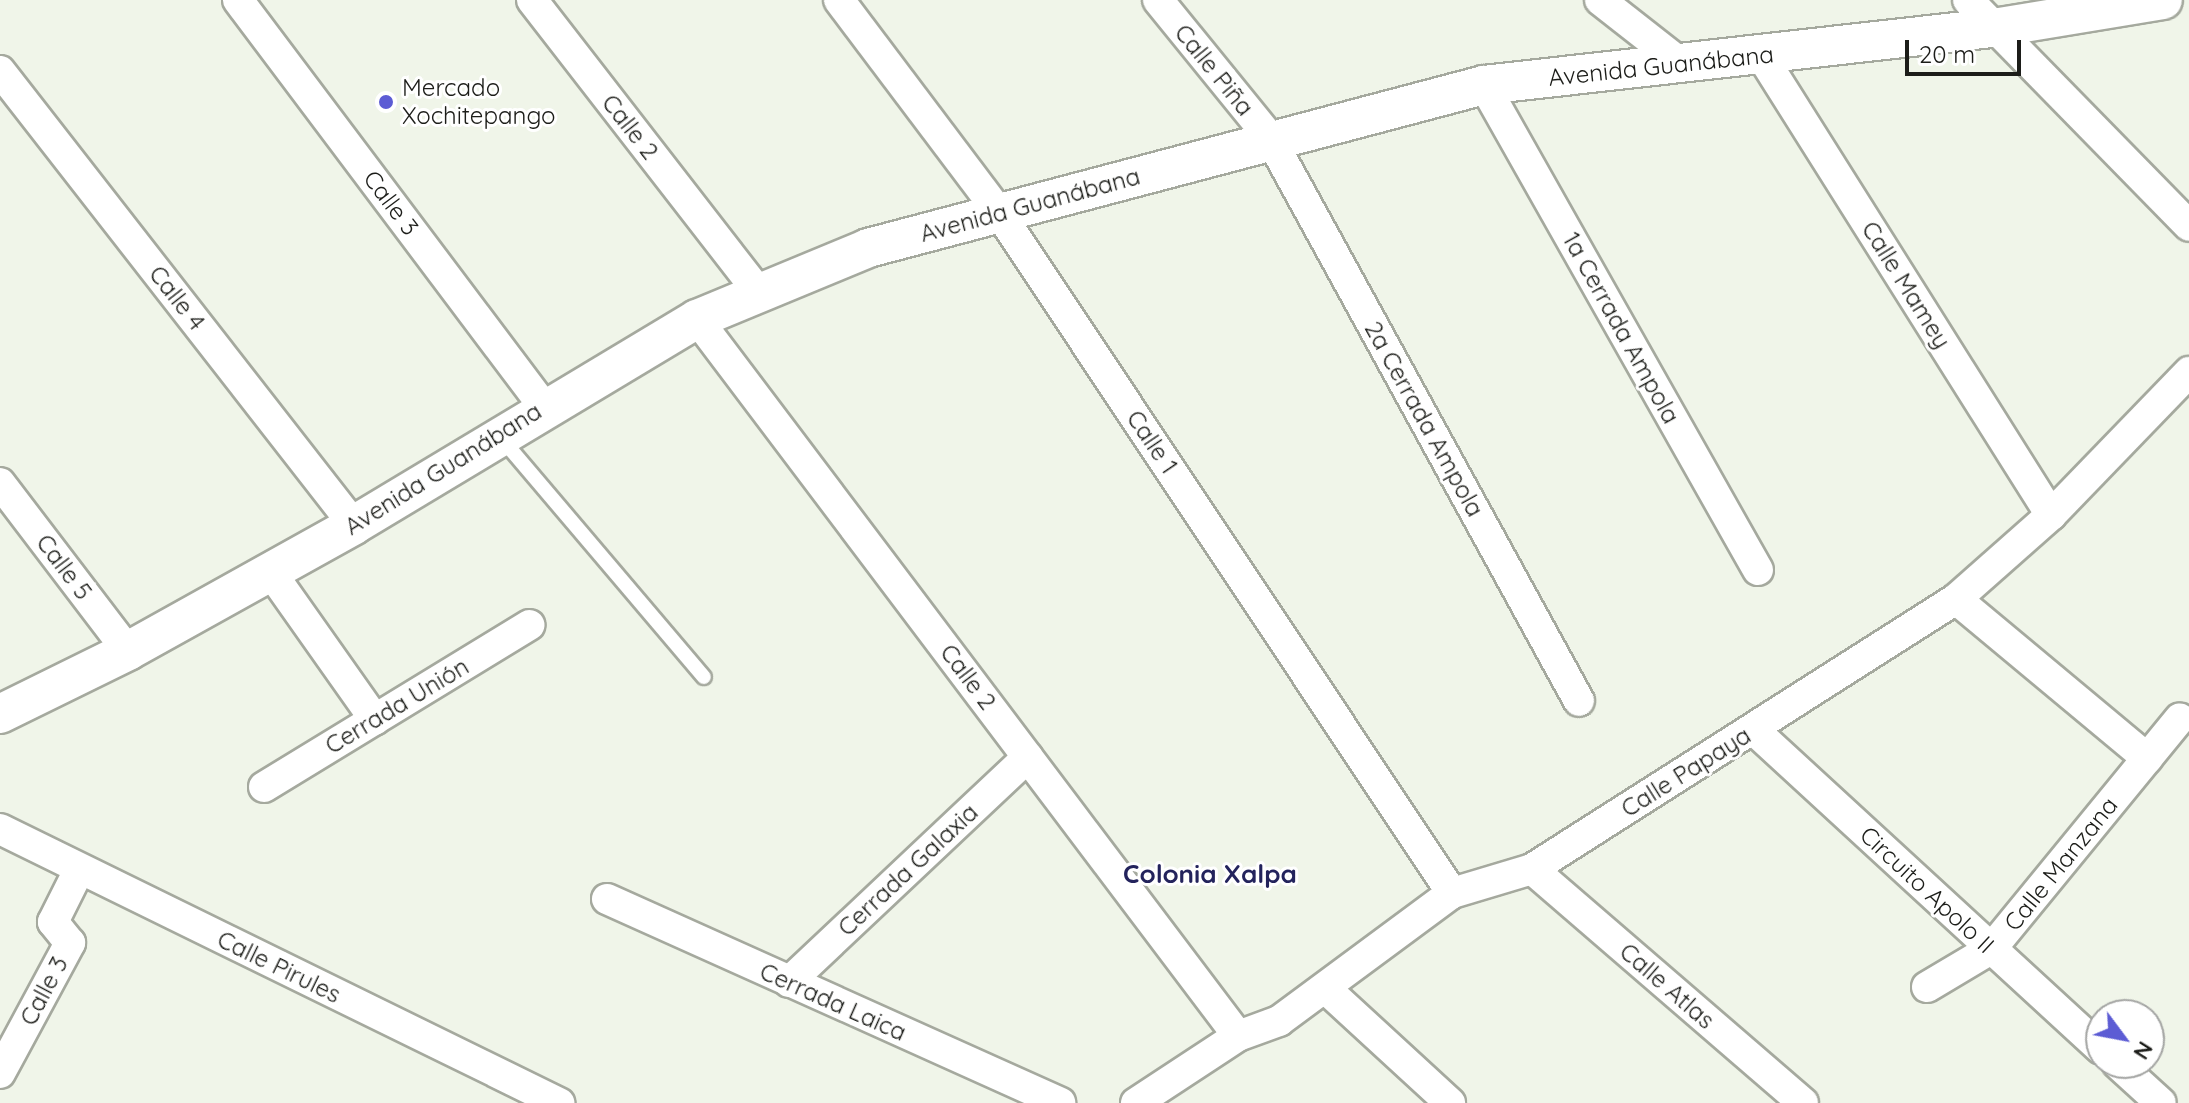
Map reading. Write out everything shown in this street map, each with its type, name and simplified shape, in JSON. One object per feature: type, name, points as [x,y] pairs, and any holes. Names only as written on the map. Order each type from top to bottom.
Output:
[{"type":"street","name":"Calle 3","points":[[238,0],[544,407]]},
{"type":"street","name":"Calle 2","points":[[532,0],[758,291]]},
{"type":"street","name":"Calle 1","points":[[839,0],[1000,214],[1452,893]]},
{"type":"street","name":"Calle Piña","points":[[1158,0],[1270,138]]},
{"type":"street","points":[[1600,0],[1683,65]]},
{"type":"street","points":[[1968,0],[2000,27],[2189,226]]},
{"type":"street","name":"Avenida Guanábana","points":[[0,714],[128,651],[354,525],[544,407],[697,319],[758,291],[868,248],[1270,138],[1484,85],[2000,27],[2163,0]]},
{"type":"street","name":"Calle Mamey","points":[[1761,55],[2051,515]]},
{"type":"street","name":"Calle 4","points":[[0,71],[354,525]]},
{"type":"street","name":"1a Cerrada Ampola","points":[[1484,85],[1758,570]]},
{"type":"street","name":"2a Cerrada Ampola","points":[[1270,138],[1579,701]]},
{"type":"street","name":"Calle 2","points":[[697,319],[1238,1036]]},
{"type":"street","name":"Calle Papaya","points":[[1136,1103],[1238,1036],[1279,1021],[1452,893],[1532,869],[1956,599],[2051,515],[2189,372]]},
{"type":"street","name":"Calle 5","points":[[0,483],[128,651]]},
{"type":"street","points":[[270,571],[375,720]]},
{"type":"street","points":[[1956,599],[2147,758]]},
{"type":"street","name":"Cerrada Unión","points":[[264,787],[529,625]]},
{"type":"street","name":"Calle Manzana","points":[[1927,987],[1991,949],[2180,718]]},
{"type":"street","name":"Circuito Apolo II","points":[[1754,730],[2085,1034]]},
{"type":"street","name":"Cerrada Galaxia","points":[[789,982],[1028,757]]},
{"type":"street","name":"Calle Pirules","points":[[0,829],[559,1103]]},
{"type":"street","name":"Calle Atlas","points":[[1532,869],[1803,1103]]},
{"type":"street","name":"Calle 3","points":[[0,1073],[70,943],[53,922],[79,870]]},
{"type":"street","name":"Cerrada Laica","points":[[607,899],[1060,1103]]},
{"type":"street","points":[[1325,988],[1450,1103]]},
{"type":"street","points":[[2135,1079],[2161,1103]]},
{"type":"lane","points":[[499,436],[704,677]]},
{"type":"place","name":"Mercado Xochitepango","points":[[386,102]]},
{"type":"district","name":"Colonia Xalpa","points":[[1210,874]]}]
